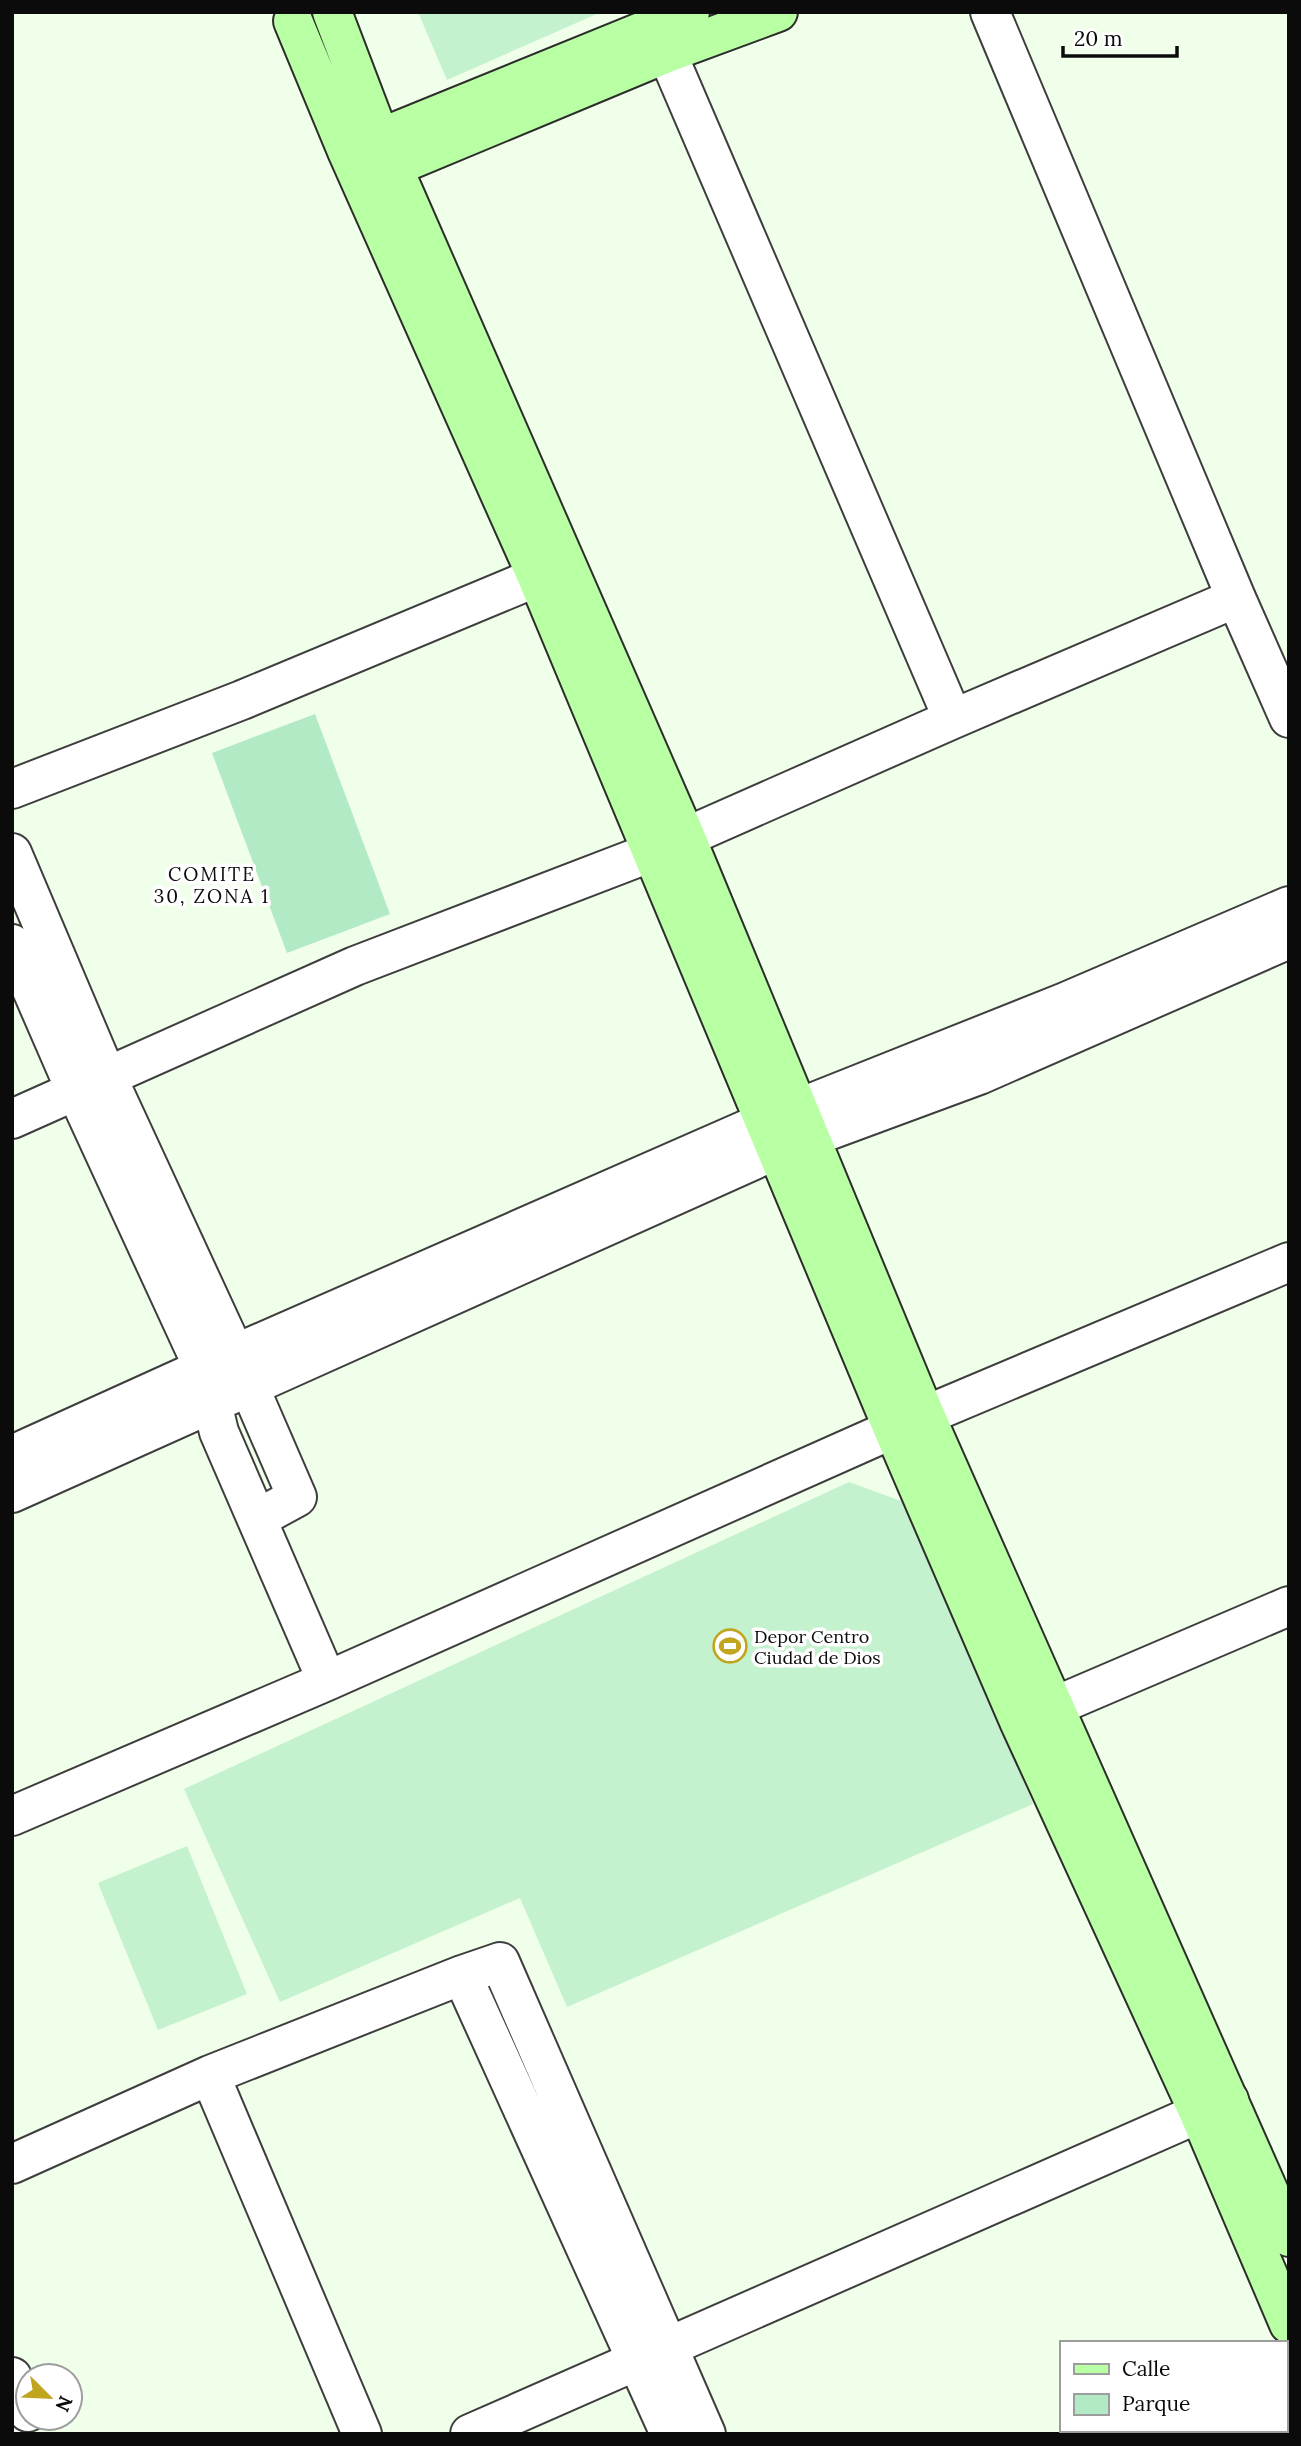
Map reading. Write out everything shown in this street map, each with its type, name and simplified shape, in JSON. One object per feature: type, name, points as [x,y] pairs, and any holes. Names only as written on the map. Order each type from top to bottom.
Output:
[{"type":"street","points":[[332,12],[370,159],[537,578],[669,845]]},
{"type":"street","points":[[370,159],[657,30],[690,12]]},
{"type":"street","points":[[657,30],[778,12]]},
{"type":"street","points":[[990,12],[1289,718]]},
{"type":"street","points":[[293,21],[370,159],[669,845],[909,1422],[1019,1721],[1214,2107],[1289,2236]]},
{"type":"street","points":[[657,30],[953,719]]},
{"type":"street","points":[[12,789],[242,700],[537,578]]},
{"type":"street","points":[[12,1119],[355,966],[669,845],[1236,598]]},
{"type":"street","points":[[12,853],[91,1083]]},
{"type":"street","points":[[12,1493],[225,1379],[1063,1003],[1289,906]]},
{"type":"street","points":[[787,1129],[979,1075],[1289,939]]},
{"type":"street","points":[[12,944],[91,1083],[225,1379],[219,1432],[327,1681]]},
{"type":"street","points":[[12,1816],[327,1681],[909,1422],[1289,1262]]},
{"type":"street","points":[[12,1455],[225,1379]]},
{"type":"street","points":[[909,1422],[1056,1706],[1214,2107],[1289,2324]]},
{"type":"street","points":[[1019,1721],[1289,1606]]},
{"type":"street","points":[[12,2164],[210,2075],[463,1975],[653,2352],[706,2434]]},
{"type":"street","points":[[210,2075],[362,2434]]},
{"type":"street","points":[[470,2434],[1214,2107]]},
{"type":"street","points":[[653,2352],[670,2434]]},
{"type":"green space","points":[[418,12],[599,12],[599,13],[447,80]]},
{"type":"green space","points":[[315,714],[390,914],[287,953],[212,753]]},
{"type":"green space","name":"Depor Centro Ciudad de Dios","points":[[849,1482],[909,1504],[1033,1804],[567,2007],[520,1898],[280,2002],[184,1789]]},
{"type":"green space","points":[[187,1846],[247,1994],[158,2030],[98,1883]]},
{"type":"place","name":"Depor Centro Ciudad de Dios","points":[[730,1646]]},
{"type":"district","name":"COMITE 30, ZONA 1","points":[[212,885]]}]
